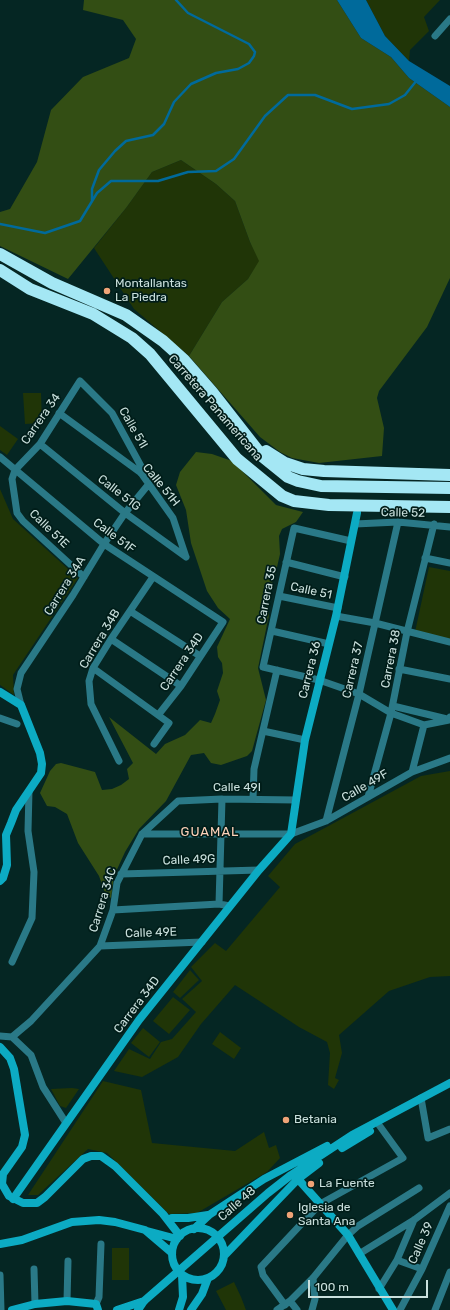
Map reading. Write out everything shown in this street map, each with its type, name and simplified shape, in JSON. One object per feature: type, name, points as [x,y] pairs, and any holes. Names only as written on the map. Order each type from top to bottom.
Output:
[{"type":"highway","name":"Carretera Panamericana","points":[[0,254],[33,274],[126,315],[144,326],[184,360],[234,418],[262,456],[276,469],[298,481],[321,486],[350,488],[450,488]]},
{"type":"highway","name":"Carretera Panamericana","points":[[0,270],[30,289],[93,314],[132,338],[150,354],[237,459],[282,496],[294,501],[344,506],[450,507]]},
{"type":"highway","points":[[234,418],[270,455],[285,463],[303,469],[450,475]]},
{"type":"highway","points":[[294,501],[318,510],[356,519],[450,516]]},
{"type":"street","points":[[435,36],[450,19]]},
{"type":"street","name":"Carrera 34","points":[[15,470],[40,444],[80,381]]},
{"type":"street","name":"Calle 51I","points":[[80,381],[112,413],[142,468],[141,473]]},
{"type":"street","name":"Calle 51H","points":[[59,413],[141,473],[148,485],[173,518],[186,557]]},
{"type":"street","name":"Calle 51G","points":[[40,444],[125,513],[186,557]]},
{"type":"street","name":"Calle 51F","points":[[0,457],[104,544],[223,622]]},
{"type":"street","name":"Calle 51E","points":[[15,470],[12,479],[17,513],[23,521],[84,577]]},
{"type":"street","name":"Carrera 34A","points":[[21,705],[17,689],[21,673],[104,544],[125,513],[148,485]]},
{"type":"street","name":"Calle 52","points":[[356,519],[434,524],[450,527]]},
{"type":"street","name":"Carrera 36","points":[[291,834],[305,740],[337,612],[356,519]]},
{"type":"street","name":"Carrera 37","points":[[326,821],[359,694],[398,522]]},
{"type":"street","name":"Carrera 38","points":[[368,797],[392,710],[407,632],[434,524]]},
{"type":"street","name":"Carrera 35","points":[[277,670],[264,667],[294,528],[351,541]]},
{"type":"street","points":[[426,558],[450,563]]},
{"type":"street","points":[[286,562],[345,577]]},
{"type":"street","name":"Carrera 34B","points":[[119,761],[91,704],[89,682],[93,668],[153,577]]},
{"type":"street","name":"Calle 51","points":[[279,596],[407,632],[450,642]]},
{"type":"street","points":[[130,612],[200,656]]},
{"type":"street","name":"Carrera 34D","points":[[159,714],[181,686],[223,622]]},
{"type":"street","points":[[272,631],[329,644]]},
{"type":"street","points":[[111,639],[181,686]]},
{"type":"street","points":[[93,668],[159,714],[169,723],[154,744]]},
{"type":"street","points":[[399,669],[450,678]]},
{"type":"street","points":[[252,799],[254,769],[277,670],[319,680],[359,694],[424,725],[450,719]]},
{"type":"street","points":[[0,692],[21,705],[40,753],[42,764],[40,772],[16,810],[6,835],[7,865],[3,878],[0,881]]},
{"type":"street","points":[[392,710],[450,719]]},
{"type":"street","points":[[0,718],[17,724]]},
{"type":"street","points":[[412,772],[424,725]]},
{"type":"street","points":[[263,731],[305,740]]},
{"type":"street","name":"Calle 49F","points":[[291,834],[326,821],[412,772],[450,758]]},
{"type":"street","points":[[12,962],[32,918],[34,872],[28,830],[29,791]]},
{"type":"street","points":[[219,904],[222,799]]},
{"type":"street","name":"Calle 49I","points":[[178,801],[222,799],[296,800]]},
{"type":"street","name":"Carrera 34C","points":[[12,1037],[31,1021],[100,946],[113,910],[117,883],[142,834],[178,801]]},
{"type":"street","points":[[142,834],[291,834]]},
{"type":"street","name":"Carrera 34D","points":[[13,1199],[139,1020],[259,870],[291,834]]},
{"type":"street","name":"Calle 49G","points":[[121,874],[259,870]]},
{"type":"street","points":[[113,910],[219,904],[230,906]]},
{"type":"street","name":"Calle 49E","points":[[100,946],[202,942]]},
{"type":"street","points":[[0,1036],[12,1037],[31,1055],[43,1087],[66,1123]]},
{"type":"street","points":[[1,1049],[10,1058],[14,1068],[25,1135],[22,1147],[3,1174],[2,1184],[6,1192],[13,1199],[28,1204],[41,1201],[83,1159],[96,1155],[106,1158],[116,1166],[163,1214],[178,1238]]},
{"type":"street","name":"Calle 48","points":[[192,1230],[209,1215],[272,1175],[297,1166],[332,1143],[352,1135],[450,1083]]},
{"type":"street","points":[[421,1098],[428,1138],[450,1129]]},
{"type":"street","name":"Calle 48","points":[[144,1301],[244,1214],[294,1177],[404,1108]]},
{"type":"street","points":[[297,1310],[288,1303],[263,1275],[261,1268],[320,1204],[403,1158],[379,1125]]},
{"type":"street","points":[[297,1166],[294,1177],[348,1234],[379,1289],[393,1310]]},
{"type":"street","name":"Calle 48","points":[[224,1256],[294,1177]]},
{"type":"street","points":[[277,1310],[288,1303],[313,1278],[348,1234],[358,1226],[419,1188]]},
{"type":"street","points":[[359,1254],[414,1220],[450,1193]]},
{"type":"street","name":"Calle 39","points":[[400,1310],[422,1269],[450,1206]]},
{"type":"street","points":[[163,1214],[192,1230]]},
{"type":"street","points":[[172,1218],[188,1218],[209,1215]]},
{"type":"street","points":[[0,1244],[15,1243],[81,1220],[109,1221],[178,1238]]},
{"type":"street","points":[[379,1289],[397,1260],[414,1220]]},
{"type":"street","points":[[191,1310],[202,1294],[208,1278],[220,1268],[224,1256],[222,1245],[215,1235],[204,1229],[192,1230],[178,1238],[172,1253],[175,1267],[182,1275],[193,1280],[208,1278]]},
{"type":"street","points":[[144,1230],[172,1253]]},
{"type":"street","points":[[12,1310],[34,1304],[67,1301],[97,1307],[99,1298],[101,1244]]},
{"type":"street","points":[[397,1260],[422,1269]]},
{"type":"street","points":[[67,1301],[68,1261]]},
{"type":"street","points":[[34,1269],[34,1304]]},
{"type":"street","points":[[435,1310],[450,1272]]},
{"type":"street","points":[[0,1275],[1,1310]]},
{"type":"street","points":[[179,1310],[183,1297],[182,1275]]},
{"type":"street","points":[[312,1310],[315,1299],[313,1278]]},
{"type":"street","points":[[117,1310],[144,1301]]},
{"type":"street","points":[[138,1310],[144,1301]]},
{"type":"green space","points":[[84,0],[337,0],[361,38],[391,57],[409,78],[450,107],[450,278],[427,327],[379,391],[377,398],[384,428],[382,456],[319,463],[292,458],[280,452],[260,437],[189,356],[222,302],[248,279],[259,261],[250,242],[235,201],[216,184],[181,160],[152,172],[126,208],[68,279],[0,246],[0,212],[10,209],[37,162],[51,110],[83,77],[129,58],[136,39],[123,20],[83,10]]},
{"type":"green space","points":[[366,0],[440,0],[424,17],[429,31],[410,50],[409,61],[385,36]]},
{"type":"green space","points":[[181,160],[216,184],[235,201],[250,242],[260,261],[248,279],[222,302],[189,356],[134,309],[94,248],[152,172]]},
{"type":"green space","points":[[23,393],[41,393],[42,423],[25,424]]},
{"type":"green space","points":[[0,426],[18,439],[7,455],[0,450]]},
{"type":"green space","points":[[196,452],[212,454],[232,461],[276,505],[303,512],[296,522],[282,529],[279,536],[280,554],[275,576],[267,595],[269,615],[258,668],[266,700],[252,751],[247,756],[221,765],[211,763],[204,753],[191,755],[166,801],[139,829],[125,852],[114,876],[111,898],[105,893],[99,876],[78,843],[67,814],[55,807],[47,806],[40,793],[50,771],[56,764],[61,763],[95,772],[102,790],[112,789],[129,779],[127,769],[133,763],[109,717],[156,754],[165,744],[185,735],[200,720],[211,723],[220,700],[217,691],[223,673],[222,663],[218,657],[217,647],[230,619],[218,608],[207,591],[191,543],[186,510],[176,485],[180,472]]},
{"type":"green space","points":[[0,489],[13,519],[78,578],[13,675],[14,695],[0,685]]},
{"type":"green space","points":[[429,567],[450,571],[450,639],[415,632]]},
{"type":"green space","points":[[450,771],[450,976],[430,977],[389,991],[339,1035],[342,1053],[335,1078],[339,1080],[334,1089],[328,1085],[330,1053],[327,1042],[299,1027],[235,985],[201,1024],[178,1057],[142,1077],[114,1071],[129,1049],[150,1059],[161,1042],[172,1039],[196,1012],[182,999],[202,981],[191,967],[215,943],[226,951],[280,887],[268,876],[295,844],[421,776]]},
{"type":"green space","points":[[190,970],[199,980],[180,998],[173,992]]},
{"type":"green space","points":[[173,997],[190,1010],[169,1034],[153,1021]]},
{"type":"green space","points":[[143,1028],[160,1042],[149,1057],[131,1043]]},
{"type":"green space","points":[[220,1032],[241,1048],[234,1059],[212,1044]]},
{"type":"green space","points":[[103,1081],[141,1090],[152,1143],[235,1151],[264,1132],[269,1148],[276,1145],[280,1158],[267,1172],[197,1213],[169,1214],[107,1153],[88,1149],[38,1195],[28,1195]]},
{"type":"green space","points":[[51,1089],[79,1089],[66,1108],[60,1106]]},
{"type":"green space","points":[[112,1248],[129,1248],[129,1280],[112,1280]]},
{"type":"green space","points":[[234,1282],[246,1310],[226,1310],[216,1291]]},
{"type":"water","points":[[337,0],[366,0],[385,36],[409,61],[450,86],[450,107],[409,78],[391,57],[361,38]]},
{"type":"waterway","points":[[92,201],[92,189],[99,170],[115,151],[126,141],[153,135],[164,124],[174,102],[191,84],[216,73],[238,69],[249,63],[254,56],[255,52],[249,44],[188,13],[176,0]]},
{"type":"waterway","points":[[0,224],[45,233],[80,221],[97,193],[111,181],[158,181],[188,172],[216,171],[234,159],[265,116],[288,95],[315,95],[352,109],[389,104],[405,95],[417,80]]},
{"type":"place","name":"Montallantas La Piedra","points":[[107,291]]},
{"type":"place","name":"Betania","points":[[286,1120]]},
{"type":"place","name":"La Fuente","points":[[311,1184]]},
{"type":"place","name":"Iglesia de Santa Ana","points":[[290,1215]]},
{"type":"district","name":"GUAMAL","points":[[210,832]]}]
